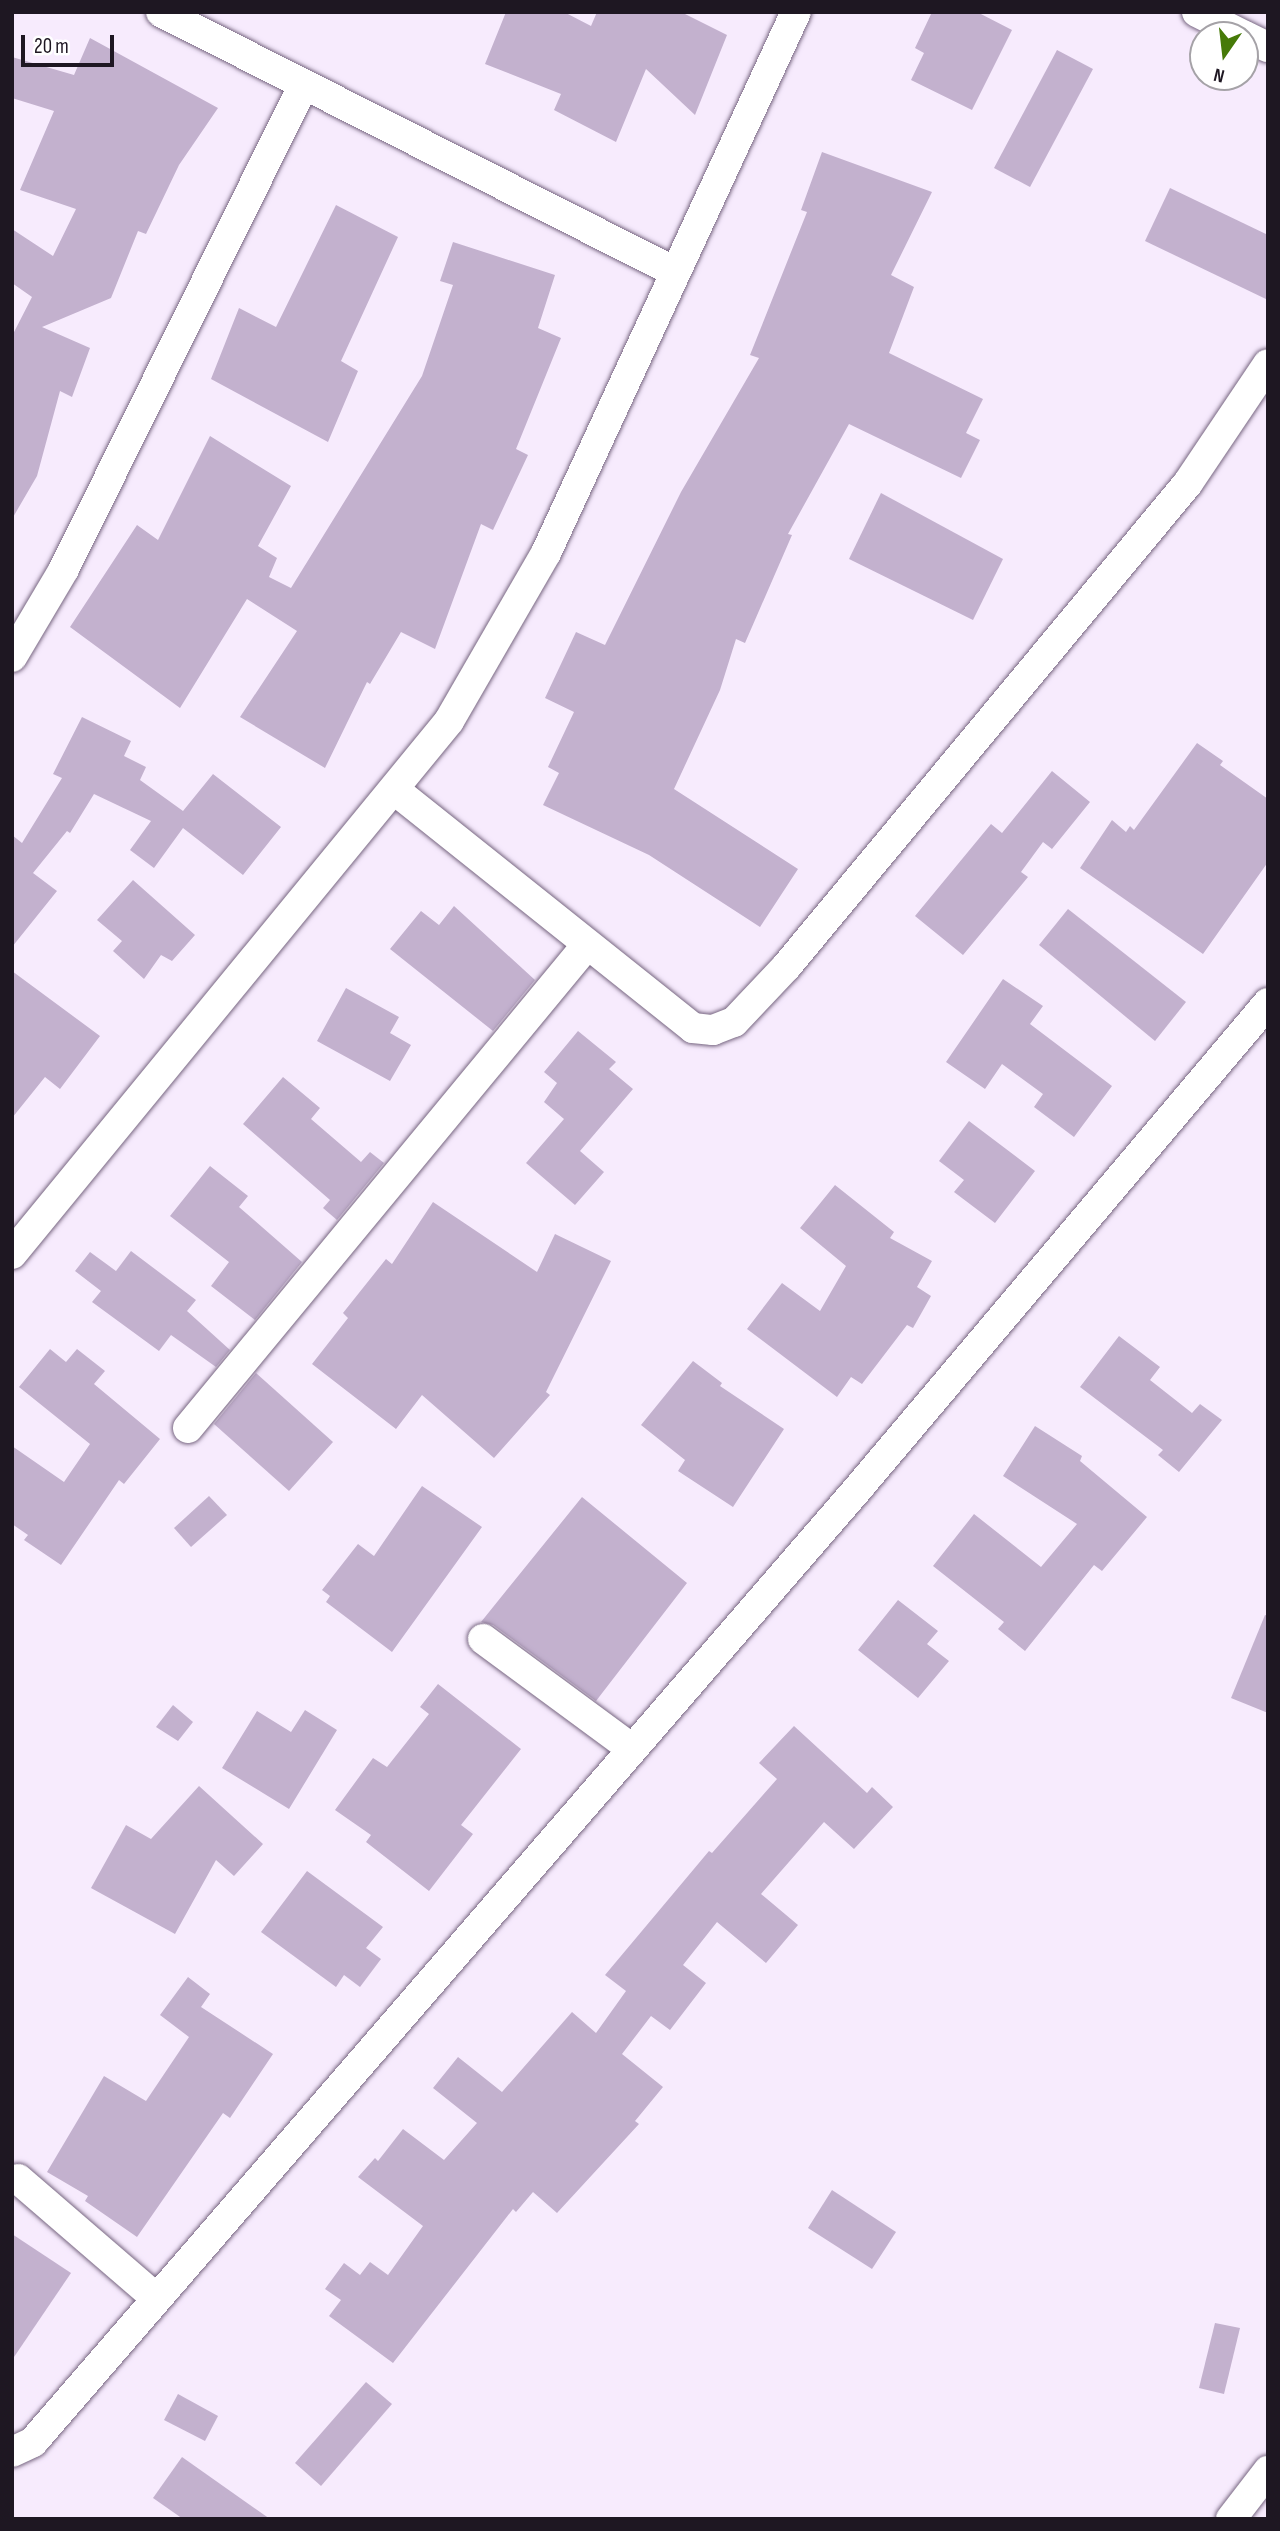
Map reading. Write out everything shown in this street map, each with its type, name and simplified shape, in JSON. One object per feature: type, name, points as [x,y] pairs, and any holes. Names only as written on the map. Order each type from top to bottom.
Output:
[{"type":"street","points":[[161,12],[673,271]]},
{"type":"street","points":[[12,1254],[396,791],[449,721],[546,553],[673,271],[796,12]]},
{"type":"street","points":[[1197,12],[1215,21]]},
{"type":"street","points":[[12,657],[64,569],[304,84]]},
{"type":"street","points":[[396,791],[586,946],[693,1028],[713,1030],[734,1022],[786,967],[1188,483],[1268,364]]},
{"type":"street","points":[[188,1428],[586,946]]},
{"type":"street","points":[[12,2452],[33,2442],[632,1749],[1268,1003]]},
{"type":"street","points":[[483,1639],[632,1749]]},
{"type":"street","points":[[18,2179],[156,2298]]},
{"type":"street","points":[[1231,2519],[1268,2471]]},
{"type":"building","points":[[506,12],[564,12],[591,26],[597,12],[681,12],[727,35],[695,115],[646,69],[616,142],[554,110],[561,94],[485,64]]},
{"type":"building","points":[[932,12],[977,12],[1012,30],[972,110],[911,80],[924,53],[915,48]]},
{"type":"building","points":[[90,38],[218,108],[179,165],[146,234],[138,231],[111,298],[42,327],[90,348],[72,397],[60,391],[37,476],[12,519],[12,336],[32,297],[12,283],[12,229],[53,256],[76,209],[20,190],[54,111],[12,98],[12,57],[74,75]]},
{"type":"building","points":[[1057,50],[1093,69],[1030,187],[994,168]]},
{"type":"building","points":[[822,152],[932,192],[891,275],[914,287],[889,353],[983,399],[966,433],[980,440],[961,478],[849,424],[788,534],[792,535],[745,643],[736,639],[720,690],[674,789],[798,869],[760,927],[649,855],[543,805],[559,773],[548,767],[574,712],[545,698],[576,632],[605,645],[681,492],[759,358],[750,355],[807,212],[801,210]]},
{"type":"building","points":[[1170,188],[1268,235],[1268,300],[1145,241]]},
{"type":"building","points":[[336,205],[398,237],[341,361],[358,371],[328,442],[211,379],[239,308],[276,327]]},
{"type":"building","points":[[453,242],[555,275],[538,328],[561,338],[516,449],[528,455],[493,530],[481,524],[435,649],[401,632],[370,684],[367,682],[325,768],[240,717],[297,631],[247,599],[180,708],[70,627],[137,525],[158,540],[210,436],[291,486],[258,546],[277,558],[269,577],[291,588],[422,376],[453,285],[440,281]]},
{"type":"building","points":[[881,493],[1003,559],[973,620],[849,559]]},
{"type":"building","points":[[82,717],[131,741],[124,756],[146,767],[140,780],[183,811],[213,774],[281,827],[243,875],[183,828],[154,868],[130,850],[151,821],[94,794],[70,833],[67,831],[33,873],[57,891],[12,947],[12,835],[22,843],[62,778],[53,774]]},
{"type":"building","points":[[1197,743],[1223,761],[1220,765],[1268,799],[1268,862],[1203,954],[1080,868],[1112,820],[1126,832],[1130,826],[1134,830]]},
{"type":"building","points":[[1052,771],[1090,802],[1052,849],[1043,842],[1021,872],[1028,877],[963,955],[915,916],[991,824],[1002,833]]},
{"type":"building","points":[[133,880],[195,935],[172,961],[161,955],[144,979],[113,951],[122,941],[97,920]]},
{"type":"building","points":[[454,906],[535,980],[493,1031],[390,949],[421,911],[439,925]]},
{"type":"building","points":[[1068,909],[1186,1002],[1155,1041],[1039,945]]},
{"type":"building","points":[[12,971],[100,1036],[60,1089],[45,1077],[12,1118]]},
{"type":"building","points":[[1003,979],[1043,1006],[1030,1024],[1112,1086],[1074,1137],[1034,1107],[1043,1094],[1002,1064],[985,1089],[946,1062]]},
{"type":"building","points":[[346,988],[399,1017],[390,1033],[411,1045],[390,1081],[317,1041]]},
{"type":"building","points":[[578,1031],[616,1062],[609,1069],[633,1089],[580,1151],[604,1172],[575,1205],[526,1163],[564,1119],[544,1102],[557,1083],[544,1072]]},
{"type":"building","points":[[283,1077],[320,1108],[311,1119],[361,1162],[370,1152],[384,1163],[337,1220],[323,1208],[330,1200],[243,1124]]},
{"type":"building","points":[[969,1121],[1035,1171],[995,1223],[954,1192],[964,1180],[939,1161]]},
{"type":"building","points":[[210,1166],[248,1196],[239,1207],[302,1262],[255,1320],[211,1286],[229,1262],[170,1216]]},
{"type":"building","points":[[835,1185],[894,1232],[890,1238],[932,1261],[917,1287],[931,1296],[913,1328],[907,1325],[862,1384],[851,1377],[837,1397],[747,1329],[782,1283],[820,1311],[846,1266],[800,1228]]},
{"type":"building","points":[[433,1202],[537,1272],[555,1234],[611,1261],[546,1392],[550,1395],[494,1458],[422,1395],[396,1429],[312,1364],[348,1318],[343,1313],[386,1259],[392,1264]]},
{"type":"building","points":[[131,1251],[196,1300],[187,1311],[230,1350],[216,1367],[171,1335],[159,1351],[92,1302],[101,1291],[75,1271],[90,1252],[116,1271]]},
{"type":"building","points":[[1119,1336],[1160,1367],[1150,1380],[1192,1413],[1200,1404],[1222,1420],[1179,1472],[1158,1455],[1163,1450],[1080,1387]]},
{"type":"building","points":[[50,1349],[66,1362],[77,1349],[105,1371],[94,1384],[160,1439],[124,1484],[119,1480],[61,1565],[24,1540],[28,1535],[12,1524],[12,1446],[64,1482],[90,1444],[19,1387]]},
{"type":"building","points":[[693,1361],[722,1383],[720,1386],[784,1429],[733,1507],[678,1471],[685,1460],[641,1425]]},
{"type":"building","points":[[256,1373],[333,1442],[289,1491],[214,1424]]},
{"type":"building","points":[[1035,1426],[1082,1456],[1080,1461],[1147,1517],[1102,1571],[1094,1565],[1025,1651],[998,1629],[1004,1622],[933,1566],[974,1514],[1041,1567],[1077,1524],[1003,1476]]},
{"type":"building","points":[[422,1486],[482,1527],[392,1652],[326,1602],[330,1596],[322,1590],[358,1544],[374,1556]]},
{"type":"building","points":[[209,1496],[227,1515],[191,1547],[174,1528]]},
{"type":"building","points":[[582,1497],[687,1583],[596,1701],[493,1625],[481,1622]]},
{"type":"building","points":[[898,1600],[938,1631],[927,1644],[949,1661],[918,1698],[858,1650]]},
{"type":"building","points":[[1265,1615],[1268,1616],[1268,1713],[1231,1698]]},
{"type":"building","points":[[438,1684],[521,1749],[461,1825],[473,1834],[429,1891],[366,1842],[371,1835],[335,1810],[373,1758],[387,1767],[429,1714],[420,1707]]},
{"type":"building","points":[[173,1705],[193,1722],[178,1741],[156,1727]]},
{"type":"building","points":[[305,1710],[337,1730],[289,1809],[222,1768],[257,1711],[291,1732]]},
{"type":"building","points":[[794,1726],[867,1793],[872,1787],[893,1807],[854,1849],[824,1822],[761,1894],[798,1925],[766,1963],[717,1922],[683,1965],[706,1983],[670,2030],[651,2016],[622,2054],[663,2087],[635,2121],[639,2124],[557,2213],[533,2192],[516,2212],[513,2209],[393,2363],[329,2316],[341,2300],[325,2289],[344,2263],[360,2275],[370,2262],[388,2275],[423,2226],[358,2177],[375,2158],[378,2161],[403,2129],[444,2160],[477,2123],[433,2088],[458,2057],[502,2092],[572,2012],[596,2033],[626,1991],[605,1975],[709,1851],[712,1853],[777,1779],[759,1763]]},
{"type":"building","points":[[199,1786],[263,1844],[234,1876],[216,1860],[175,1934],[91,1888],[126,1825],[151,1839]]},
{"type":"building","points":[[307,1871],[383,1927],[366,1948],[381,1959],[360,1987],[344,1975],[336,1987],[261,1932]]},
{"type":"building","points":[[188,1977],[210,1994],[201,2007],[273,2054],[230,2118],[223,2113],[137,2237],[85,2201],[88,2196],[47,2172],[104,2076],[146,2101],[189,2037],[160,2015]]},
{"type":"building","points":[[832,2190],[896,2232],[872,2269],[808,2228]]},
{"type":"building","points":[[12,2234],[71,2273],[12,2360]]},
{"type":"building","points":[[1215,2323],[1240,2328],[1224,2394],[1199,2388]]},
{"type":"building","points":[[366,2382],[392,2404],[321,2486],[295,2463]]},
{"type":"building","points":[[178,2394],[218,2416],[205,2441],[164,2420]]},
{"type":"building","points":[[182,2457],[270,2519],[183,2519],[153,2498]]}]
